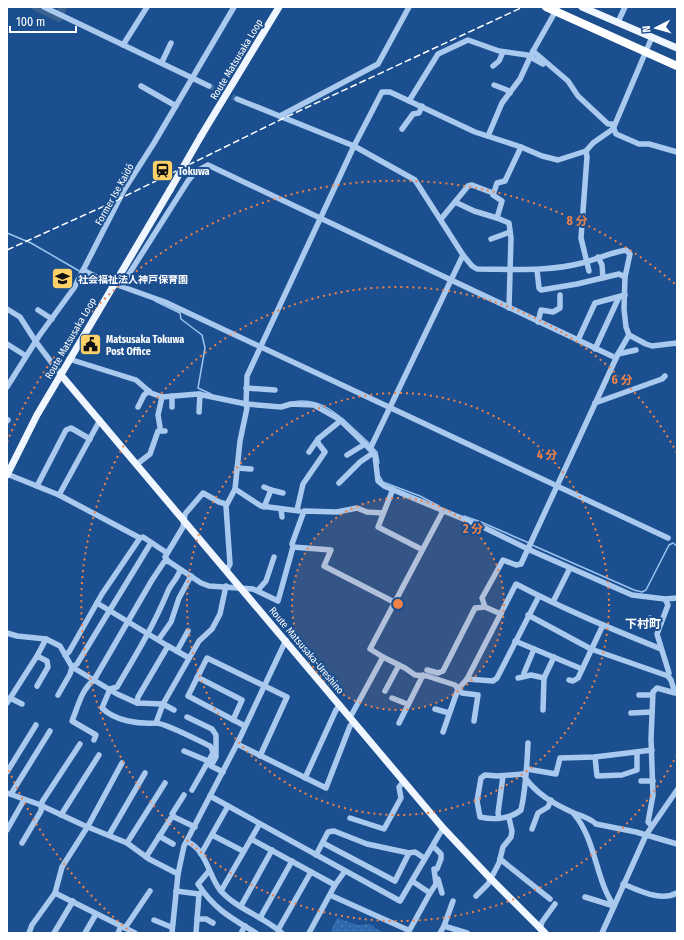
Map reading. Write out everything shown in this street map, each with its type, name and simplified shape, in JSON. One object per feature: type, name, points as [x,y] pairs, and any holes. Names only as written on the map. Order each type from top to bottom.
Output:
[{"type":"highway","points":[[546,7],[677,66]]},
{"type":"main road","name":"Route Matsusaka Loop","points":[[7,474],[37,414],[69,359],[118,284],[201,136],[279,7]]},
{"type":"main road","points":[[582,7],[677,48]]},
{"type":"main road","name":"Route Matsusaka-Ureshino","points":[[61,375],[443,828],[543,931]]},
{"type":"street","points":[[44,7],[162,62],[209,86]]},
{"type":"street","points":[[123,45],[147,7]]},
{"type":"street","name":"Former Ise Kaidō","points":[[7,387],[83,270],[124,190],[176,106],[234,7]]},
{"type":"street","points":[[280,116],[378,64],[409,7]]},
{"type":"street","points":[[488,136],[502,103],[520,79],[531,54],[558,7]]},
{"type":"street","points":[[618,22],[625,7]]},
{"type":"street","points":[[227,570],[230,564],[226,504],[234,489],[240,441],[247,408],[247,376],[354,146],[382,92],[390,92],[475,132],[521,147],[542,156],[558,160],[586,151],[593,143],[613,129],[652,37]]},
{"type":"street","points":[[410,101],[438,54],[468,40],[503,52],[531,54],[568,81],[578,96],[608,124],[612,124],[616,134],[639,144],[650,144],[677,152]]},
{"type":"street","points":[[162,62],[171,43]]},
{"type":"street","points":[[493,66],[499,61],[503,52]]},
{"type":"street","points":[[531,54],[543,64]]},
{"type":"street","points":[[494,85],[507,90],[510,93]]},
{"type":"street","points":[[141,86],[176,106]]},
{"type":"street","points":[[237,99],[354,146],[415,180],[441,218],[463,255],[472,266],[477,269],[537,270],[563,267],[626,250],[630,254],[622,296],[626,327],[629,335],[652,346],[677,343]]},
{"type":"street","points":[[402,129],[413,114],[419,113],[422,106]]},
{"type":"street","points":[[493,193],[497,183],[505,181],[521,147]]},
{"type":"street","points":[[586,151],[587,157],[581,238],[589,271]]},
{"type":"street","points":[[118,284],[188,181],[195,172],[208,166],[595,349],[617,356],[636,350]]},
{"type":"street","points":[[441,218],[468,186],[472,185],[493,193],[502,201],[497,218]]},
{"type":"street","points":[[455,202],[474,211],[509,222],[509,308]]},
{"type":"street","points":[[491,239],[510,232]]},
{"type":"street","points":[[339,483],[360,462],[369,449],[463,255]]},
{"type":"street","points":[[598,257],[602,265],[603,278]]},
{"type":"street","points":[[83,270],[261,347],[668,538]]},
{"type":"street","points":[[537,270],[539,288],[541,290],[577,284],[619,274],[625,277]]},
{"type":"street","points":[[538,322],[541,310],[553,312],[560,308],[560,295]]},
{"type":"street","points":[[578,340],[595,303],[622,296]]},
{"type":"street","points":[[595,349],[622,296]]},
{"type":"street","points":[[7,309],[20,317],[36,342],[61,375]]},
{"type":"street","points":[[38,310],[52,319]]},
{"type":"street","points":[[485,607],[482,598],[503,560],[516,565],[521,564],[617,356],[629,335]]},
{"type":"street","points":[[7,344],[26,356]]},
{"type":"street","points":[[69,359],[136,380],[149,391],[162,397],[200,394],[246,404],[281,407],[307,403],[322,408],[339,419],[369,449],[378,481],[632,595],[665,599],[677,598]]},
{"type":"street","points":[[595,404],[662,379],[665,376]]},
{"type":"street","points":[[246,388],[275,390]]},
{"type":"street","points":[[138,407],[144,395],[149,391]]},
{"type":"street","points":[[199,412],[200,394]]},
{"type":"street","points":[[172,396],[172,407]]},
{"type":"street","points":[[137,464],[150,454],[158,431],[162,429],[158,415],[162,397]]},
{"type":"street","points":[[309,452],[318,439],[339,422],[339,419]]},
{"type":"street","points":[[59,495],[100,420]]},
{"type":"street","points":[[37,486],[66,430],[71,428],[90,439]]},
{"type":"street","points":[[226,504],[219,502],[203,493],[190,506],[184,520],[183,527],[165,556],[168,561],[180,570],[209,586],[241,587],[258,590],[278,601],[293,547],[294,527],[300,511],[303,484],[325,452],[318,443],[318,439]]},
{"type":"street","points":[[347,455],[369,449]]},
{"type":"street","points":[[237,468],[251,469]]},
{"type":"street","points":[[7,474],[59,495],[140,538],[143,537],[160,551],[167,553]]},
{"type":"street","points":[[264,487],[283,492]]},
{"type":"street","points":[[234,489],[264,507],[300,511],[337,512],[357,508],[367,512],[383,514]]},
{"type":"street","points":[[393,489],[378,528],[421,549]]},
{"type":"street","points":[[264,507],[271,490]]},
{"type":"street","points":[[281,509],[282,517]]},
{"type":"street","points":[[443,511],[421,549],[370,649],[383,658],[399,665],[424,673],[438,673],[443,671],[475,608],[485,607],[501,614]]},
{"type":"street","points":[[65,655],[69,652],[97,603],[140,538]]},
{"type":"street","points":[[58,695],[70,674],[72,667],[77,664],[149,546]]},
{"type":"street","points":[[293,547],[331,550],[324,566],[394,602]]},
{"type":"street","points":[[258,590],[266,581],[274,557]]},
{"type":"street","points":[[94,740],[96,735],[72,721],[75,709],[89,684],[94,680],[129,622],[160,568],[164,562],[168,561]]},
{"type":"street","points":[[553,602],[570,568]]},
{"type":"street","points":[[180,570],[148,634],[117,687],[110,689],[102,708],[131,722],[152,724],[156,722],[180,731],[210,746],[214,749],[216,757],[211,766],[223,772]]},
{"type":"street","points":[[159,639],[171,622],[179,598],[191,576]]},
{"type":"street","points":[[443,732],[458,690],[467,679],[516,584],[539,596],[661,650]]},
{"type":"street","points":[[156,722],[163,704],[189,658],[200,641],[212,629],[220,614],[226,586]]},
{"type":"street","points":[[467,679],[493,681],[497,678],[539,596]]},
{"type":"street","points":[[651,825],[648,822],[653,795],[652,695],[657,688],[675,693],[671,680],[668,676],[669,673],[657,634],[668,605],[665,599]]},
{"type":"street","points":[[97,603],[189,658]]},
{"type":"street","points":[[528,615],[592,649],[668,676]]},
{"type":"street","points":[[650,618],[661,623]]},
{"type":"street","points":[[569,680],[578,678],[603,625]]},
{"type":"street","points":[[177,651],[188,631]]},
{"type":"street","points":[[7,633],[17,636],[46,639],[60,646],[72,667],[110,689],[137,703],[163,704],[174,710]]},
{"type":"street","points":[[22,704],[8,700],[37,656],[46,639]]},
{"type":"street","points":[[154,920],[172,930],[178,874],[184,846],[188,842],[237,744],[286,640]]},
{"type":"street","points":[[515,641],[582,669]]},
{"type":"street","points":[[137,703],[138,697],[168,646]]},
{"type":"street","points":[[524,673],[534,649]]},
{"type":"street","points":[[37,656],[47,661],[48,667],[37,686]]},
{"type":"street","points":[[543,710],[544,678],[554,657]]},
{"type":"street","points":[[245,726],[188,696],[207,658],[287,698],[260,756]]},
{"type":"street","points":[[352,714],[383,658]]},
{"type":"street","points":[[385,691],[399,665]]},
{"type":"street","points":[[424,673],[427,676],[455,685],[462,693],[478,695],[474,720]]},
{"type":"street","points":[[399,723],[407,704],[424,673]]},
{"type":"street","points":[[518,678],[531,675],[544,678]]},
{"type":"street","points":[[197,677],[242,700],[233,720]]},
{"type":"street","points":[[638,695],[652,695]]},
{"type":"street","points":[[392,698],[407,704]]},
{"type":"street","points":[[305,778],[336,710],[340,705]]},
{"type":"street","points":[[435,708],[449,713]]},
{"type":"street","points":[[631,713],[652,712]]},
{"type":"street","points":[[186,717],[212,729],[216,735],[213,753],[192,790]]},
{"type":"street","points":[[237,744],[326,788],[350,726],[354,722]]},
{"type":"street","points":[[7,772],[36,725]]},
{"type":"street","points":[[50,731],[9,794],[42,805],[61,815],[127,843],[146,856],[178,874]]},
{"type":"street","points":[[528,743],[527,780],[521,810],[509,818],[491,819],[480,817],[477,801],[481,778],[485,775],[503,776],[523,774],[527,780],[539,794],[572,812],[592,820],[596,824],[646,835],[677,844]]},
{"type":"street","points":[[22,843],[41,811],[42,805],[80,744]]},
{"type":"street","points":[[527,769],[556,774],[560,758],[595,757],[652,750]]},
{"type":"street","points":[[184,751],[208,761]]},
{"type":"street","points":[[595,757],[596,776],[622,775],[637,770],[636,752]]},
{"type":"street","points":[[61,815],[99,755]]},
{"type":"street","points":[[29,933],[55,893],[62,867],[88,826],[122,763]]},
{"type":"street","points":[[109,836],[145,773]]},
{"type":"street","points":[[499,818],[498,813],[503,776]]},
{"type":"street","points":[[350,818],[384,829],[400,798],[399,787],[404,781]]},
{"type":"street","points":[[640,781],[653,781]]},
{"type":"street","points":[[127,843],[165,783]]},
{"type":"street","points":[[602,933],[651,825],[677,790]]},
{"type":"street","points":[[174,817],[172,814],[184,795]]},
{"type":"street","points":[[210,796],[400,901],[443,828]]},
{"type":"street","points":[[7,830],[24,800]]},
{"type":"street","points":[[532,828],[538,813],[548,807],[551,800]]},
{"type":"street","points":[[201,854],[228,806]]},
{"type":"street","points":[[572,812],[580,821],[586,832],[607,897],[614,906]]},
{"type":"street","points":[[174,817],[195,827]]},
{"type":"street","points":[[146,856],[171,818],[174,817]]},
{"type":"street","points":[[476,896],[488,884],[500,859],[503,847],[507,843],[512,831],[509,818]]},
{"type":"street","points":[[221,891],[259,824]]},
{"type":"street","points":[[316,855],[328,832],[334,831],[367,844],[410,853],[415,852],[424,858]]},
{"type":"street","points":[[212,835],[243,851]]},
{"type":"street","points":[[159,836],[173,844]]},
{"type":"street","points":[[251,839],[335,884]]},
{"type":"street","points":[[188,842],[201,854],[209,871],[225,896],[280,932],[311,872]]},
{"type":"street","points":[[323,843],[395,881],[410,853]]},
{"type":"street","points":[[330,895],[408,932],[436,884],[434,869],[437,868],[441,859],[441,854],[435,848]]},
{"type":"street","points":[[241,906],[272,850]]},
{"type":"street","points":[[500,859],[550,899]]},
{"type":"street","points":[[260,918],[292,861]]},
{"type":"street","points":[[437,868],[442,893]]},
{"type":"street","points":[[196,933],[201,893],[198,884],[209,871]]},
{"type":"street","points":[[309,933],[335,884],[345,871]]},
{"type":"street","points":[[412,881],[430,893]]},
{"type":"street","points":[[623,884],[654,895],[667,896],[677,893]]},
{"type":"street","points":[[118,933],[150,890]]},
{"type":"street","points":[[176,891],[201,893],[214,905],[256,933]]},
{"type":"street","points":[[55,893],[135,933]]},
{"type":"street","points":[[585,897],[614,906]]},
{"type":"street","points":[[54,933],[73,901]]},
{"type":"street","points":[[440,933],[453,901]]},
{"type":"street","points":[[543,931],[542,922],[555,904]]},
{"type":"street","points":[[85,933],[96,914]]},
{"type":"street","points":[[197,919],[206,919],[212,923]]},
{"type":"street","points":[[241,933],[245,926]]},
{"type":"street","points":[[444,926],[467,933]]},
{"type":"shaded area","points":[[337,918],[358,925],[370,924],[383,933],[330,933]]},
{"type":"waterway","points":[[36,7],[59,18],[63,7]]},
{"type":"waterway","points":[[7,233],[31,243],[81,272]]},
{"type":"waterway","points":[[155,301],[180,313],[181,319],[202,335],[205,348],[198,388],[211,394]]},
{"type":"waterway","points":[[293,402],[306,401],[318,403],[339,416]]},
{"type":"waterway","points":[[342,418],[370,444]]},
{"type":"waterway","points":[[372,447],[377,452],[379,463]]},
{"type":"waterway","points":[[380,477],[383,482],[420,496],[439,506]]},
{"type":"waterway","points":[[464,516],[529,543]]},
{"type":"waterway","points":[[532,545],[634,590],[642,592],[646,590],[669,545],[673,543],[677,546]]},
{"type":"tunnel","points":[[209,86],[237,99]]},
{"type":"railway","points":[[7,250],[111,203],[284,118],[523,7]]},
{"type":"place","name":"Tokuwa","points":[[162,171]]},
{"type":"place","name":"社会福祉法人神戸保育園","points":[[62,279]]},
{"type":"place","name":"Matsusaka Tokuwa Post Office","points":[[91,345]]},
{"type":"district","name":"下村町","points":[[643,624]]}]
